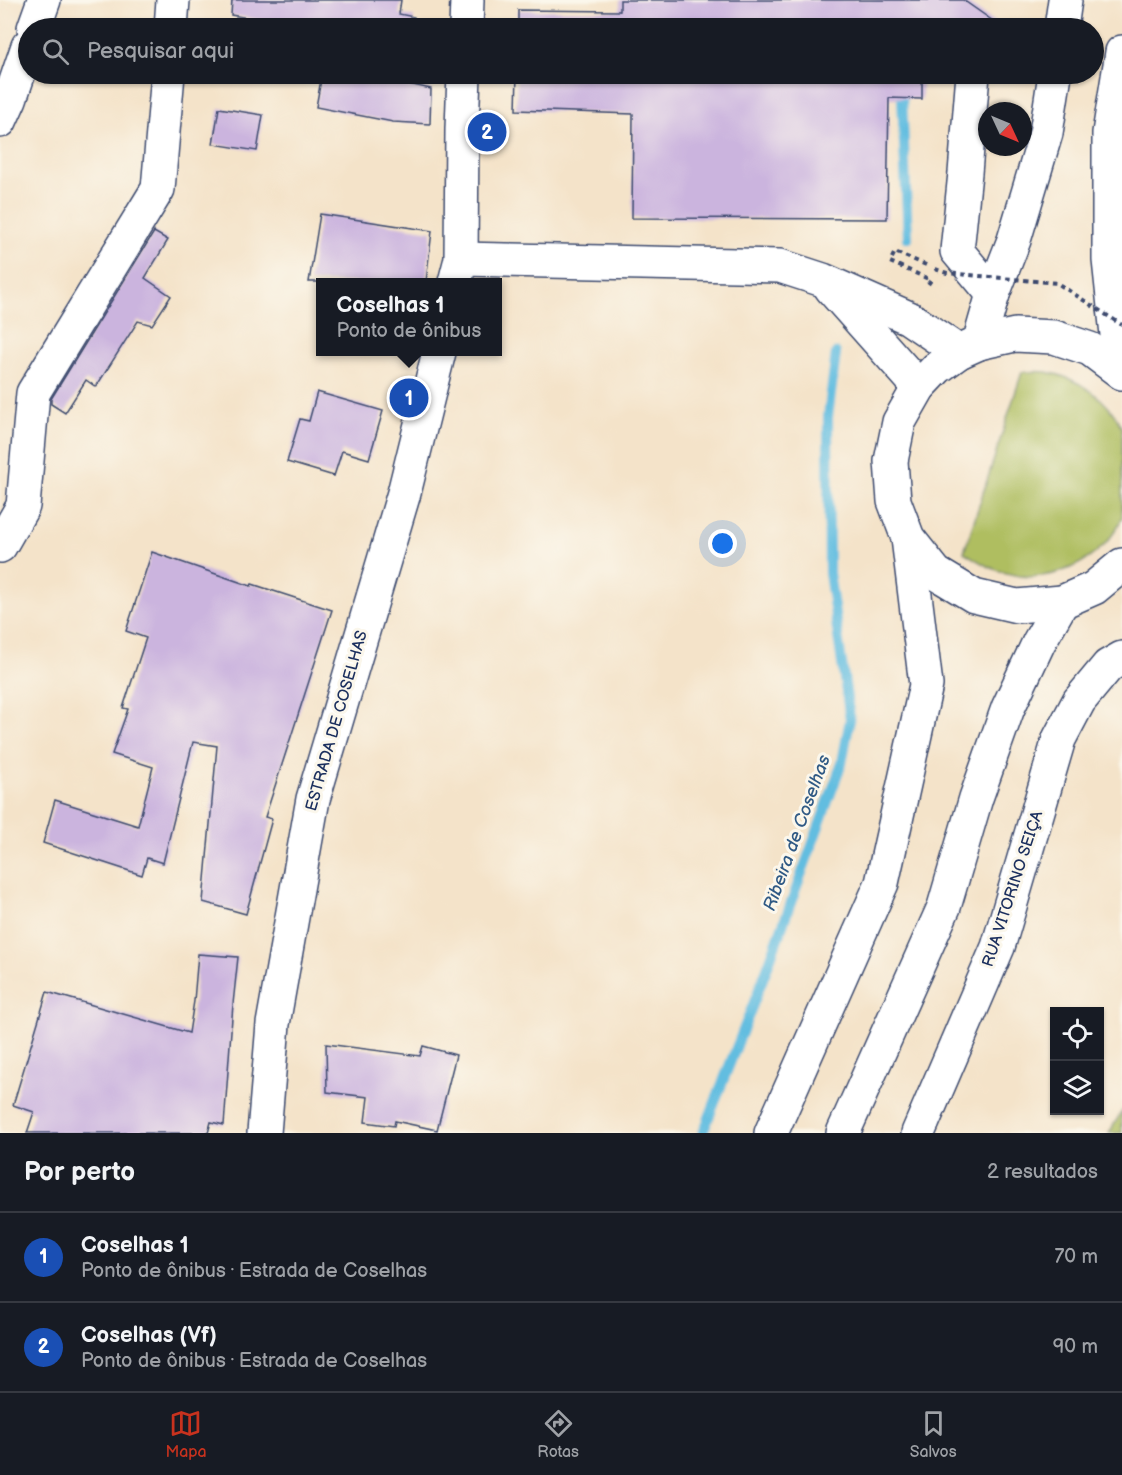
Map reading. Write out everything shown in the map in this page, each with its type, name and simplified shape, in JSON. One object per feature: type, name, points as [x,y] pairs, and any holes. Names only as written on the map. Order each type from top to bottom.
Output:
[{"type":"main road","points":[[38,18],[44,0]]},
{"type":"main road","points":[[172,18],[173,0]]},
{"type":"main road","points":[[466,18],[467,0]]},
{"type":"main road","points":[[1062,18],[1065,0]]},
{"type":"main road","points":[[1121,372],[1109,260],[1109,133],[1122,52]]},
{"type":"main road","points":[[0,121],[18,75]]},
{"type":"main road","points":[[0,546],[23,506],[33,393],[158,189],[167,84]]},
{"type":"main road","points":[[464,84],[458,271],[780,266],[824,280],[969,348]]},
{"type":"main road","points":[[972,84],[957,251],[993,294]]},
{"type":"main road","points":[[969,348],[1014,240],[1046,133],[1053,84]]},
{"type":"main road","points":[[824,280],[919,387]]},
{"type":"main road","points":[[771,1133],[882,883],[926,685],[908,538],[894,501],[891,461],[899,422],[919,387],[937,368],[969,348],[1016,334],[1054,337],[1090,349],[1121,372]]},
{"type":"main road","name":"ESTRADA DE COSELHAS","points":[[264,1133],[273,1024],[312,799],[404,494],[438,356]]},
{"type":"main road","points":[[908,538],[936,573],[974,596],[1017,606],[1062,602],[1108,585],[1122,566]]},
{"type":"main road","points":[[843,1133],[944,907],[976,798],[1008,708],[1039,642],[1062,602]]},
{"type":"main road","name":"RUA VITORINO SEIÇA","points":[[918,1133],[998,947],[1059,739],[1079,701],[1108,666],[1122,658]]},
{"type":"path","points":[[918,274],[890,262],[895,252],[947,273],[1057,283],[1122,325]]},
{"type":"green space","points":[[1022,372],[1046,372],[1080,384],[1109,408],[1122,428],[1122,518],[1102,547],[1089,558],[1057,573],[1040,576],[1023,576],[1000,571],[964,552]]},
{"type":"green space","points":[[1122,1111],[1122,1133],[1109,1133]]},
{"type":"building","points":[[232,0],[401,0],[399,14],[414,17],[249,18],[231,15]]},
{"type":"building","points":[[620,0],[963,0],[989,18],[518,18],[518,10],[620,11]]},
{"type":"building","points":[[320,84],[408,84],[431,89],[430,124],[393,122],[316,107]]},
{"type":"building","points":[[517,84],[922,84],[922,99],[889,98],[887,219],[632,218],[633,114],[516,110]]},
{"type":"building","points":[[219,108],[263,115],[257,151],[213,144]]},
{"type":"building","points":[[320,214],[432,231],[426,278],[316,278],[316,282],[309,282]]},
{"type":"building","points":[[154,232],[168,240],[145,278],[171,296],[152,325],[138,321],[96,387],[86,380],[65,413],[51,404],[51,399]]},
{"type":"building","points":[[317,392],[383,411],[369,459],[342,451],[334,476],[287,462],[300,419],[309,421]]},
{"type":"building","points":[[152,552],[251,586],[252,584],[332,610],[265,817],[272,819],[246,914],[203,902],[217,746],[193,742],[163,863],[147,858],[142,875],[43,843],[55,800],[138,826],[153,767],[112,754],[128,709],[123,708],[146,638],[126,631]]},
{"type":"building","points":[[198,954],[238,957],[224,1125],[211,1122],[208,1133],[27,1133],[34,1112],[13,1105],[47,992],[189,1033]]},
{"type":"building","points":[[326,1044],[420,1056],[423,1046],[456,1055],[437,1130],[395,1121],[394,1126],[365,1122],[368,1097],[327,1092]]},
{"type":"waterway","name":"Ribeira de Coselhas","points":[[901,84],[908,238]]},
{"type":"waterway","name":"Ribeira de Coselhas","points":[[703,1133],[766,971],[842,763],[850,719],[829,573],[828,417],[836,353]]},
{"type":"place","name":"Coselhas (Vf)","points":[[487,132]]},
{"type":"place","name":"Coselhas 1","points":[[409,398]]}]
